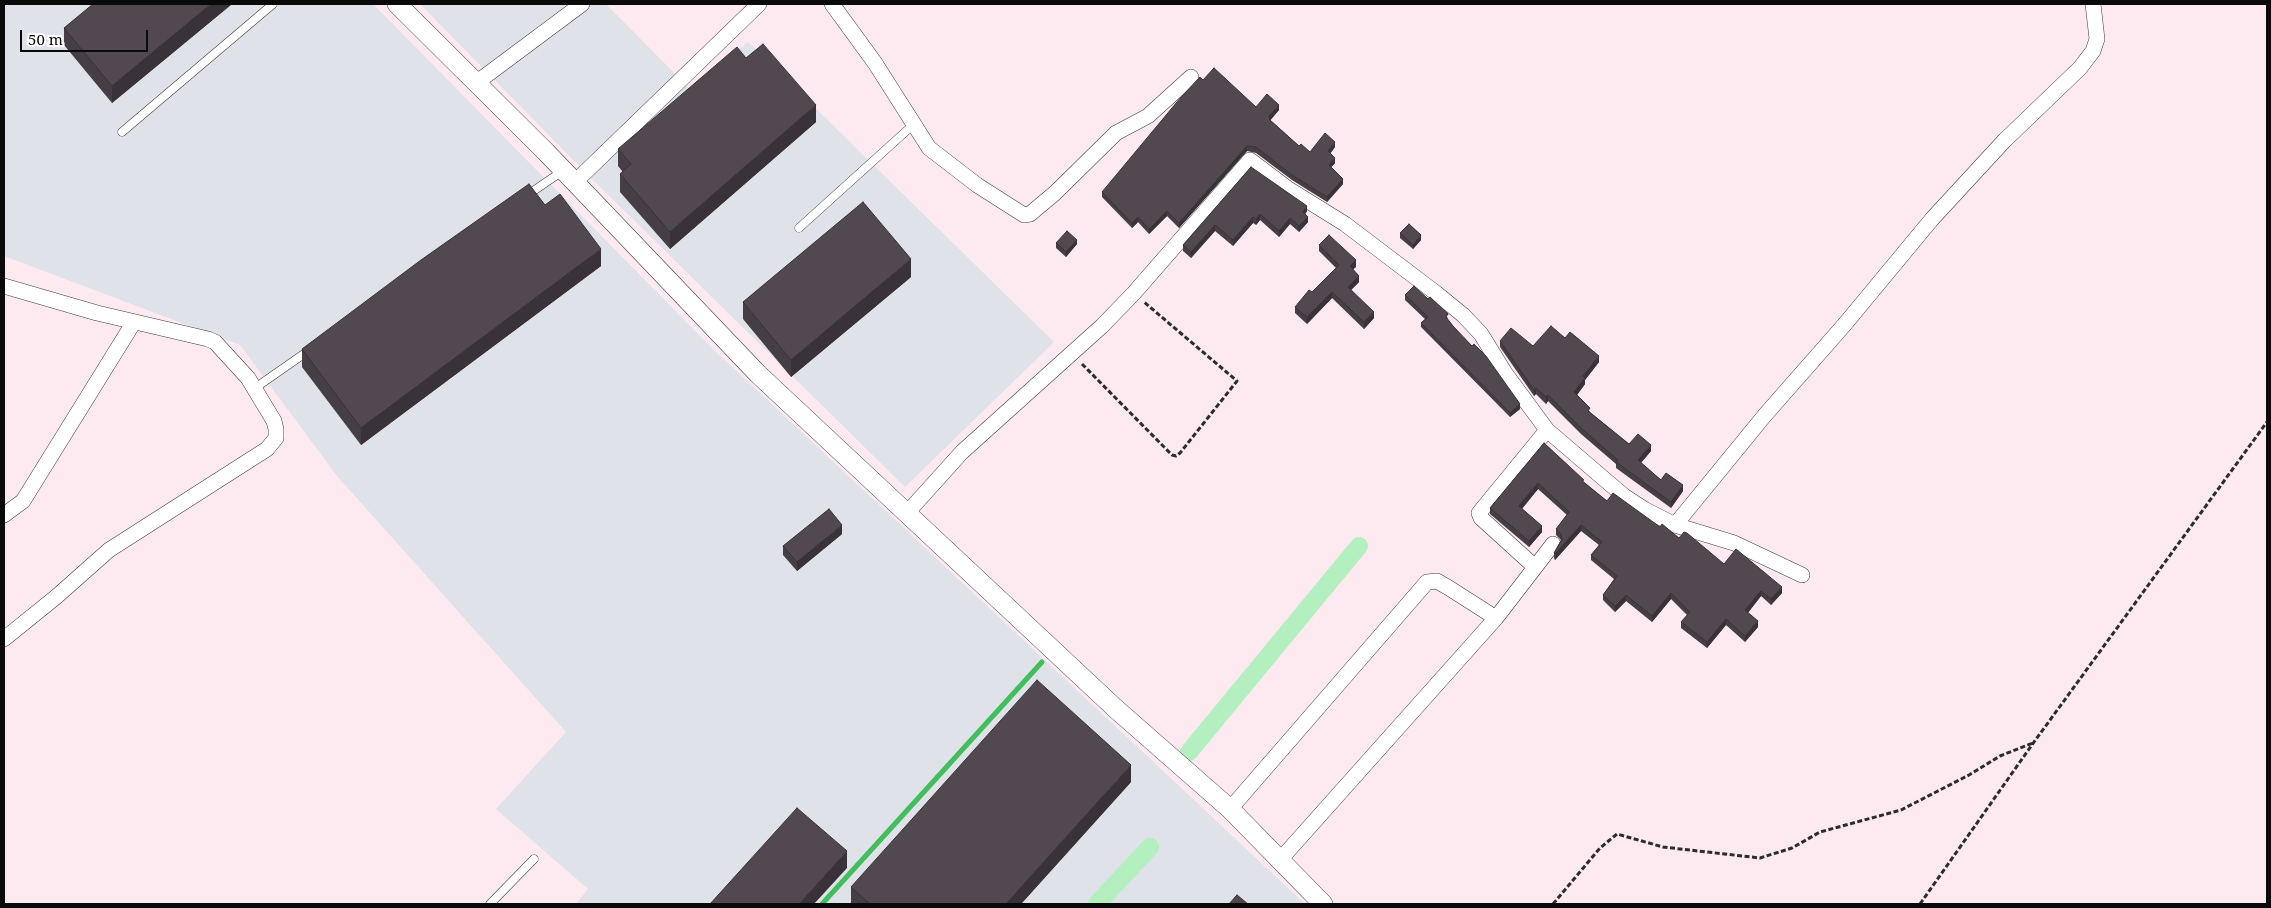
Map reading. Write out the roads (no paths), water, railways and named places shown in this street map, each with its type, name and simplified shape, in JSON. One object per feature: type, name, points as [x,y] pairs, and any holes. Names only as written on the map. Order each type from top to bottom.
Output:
[{"type":"street","points":[[397,4],[569,176],[758,374],[1116,709],[1230,809],[1323,904]]},
{"type":"street","points":[[476,83],[582,4]]},
{"type":"street","points":[[569,176],[759,4]]},
{"type":"street","points":[[832,4],[861,42],[929,148],[941,160],[1024,216],[1030,214],[1055,193],[1116,133],[1148,116],[1191,77]]},
{"type":"street","points":[[1675,525],[1765,415],[1932,219],[2004,141],[2080,68],[2093,51],[2097,39],[2093,4]]},
{"type":"street","points":[[907,513],[962,452],[1102,326],[1134,294],[1250,160],[1287,188],[1345,224],[1462,315],[1481,334],[1505,373],[1547,430],[1624,496],[1675,525],[1734,543],[1802,575]]},
{"type":"street","points":[[4,286],[215,342],[225,350],[255,388],[274,420],[276,429],[276,438],[267,449],[109,550],[56,597],[4,639]]},
{"type":"street","points":[[4,514],[24,501],[134,322]]},
{"type":"street","points":[[1535,568],[1479,514],[1547,430]]},
{"type":"street","points":[[1279,861],[1496,618],[1553,544]]},
{"type":"street","points":[[1230,809],[1427,582],[1437,582],[1449,588],[1496,618]]},
{"type":"lane","points":[[122,132],[273,4]]},
{"type":"lane","points":[[799,228],[914,124]]},
{"type":"lane","points":[[517,203],[569,176]]},
{"type":"lane","points":[[255,388],[320,342]]},
{"type":"lane","points":[[490,904],[534,859]]},
{"type":"waterway","points":[[1189,752],[1359,546]]},
{"type":"waterway","points":[[822,904],[1042,662]]},
{"type":"waterway","points":[[1097,904],[1150,847]]}]
